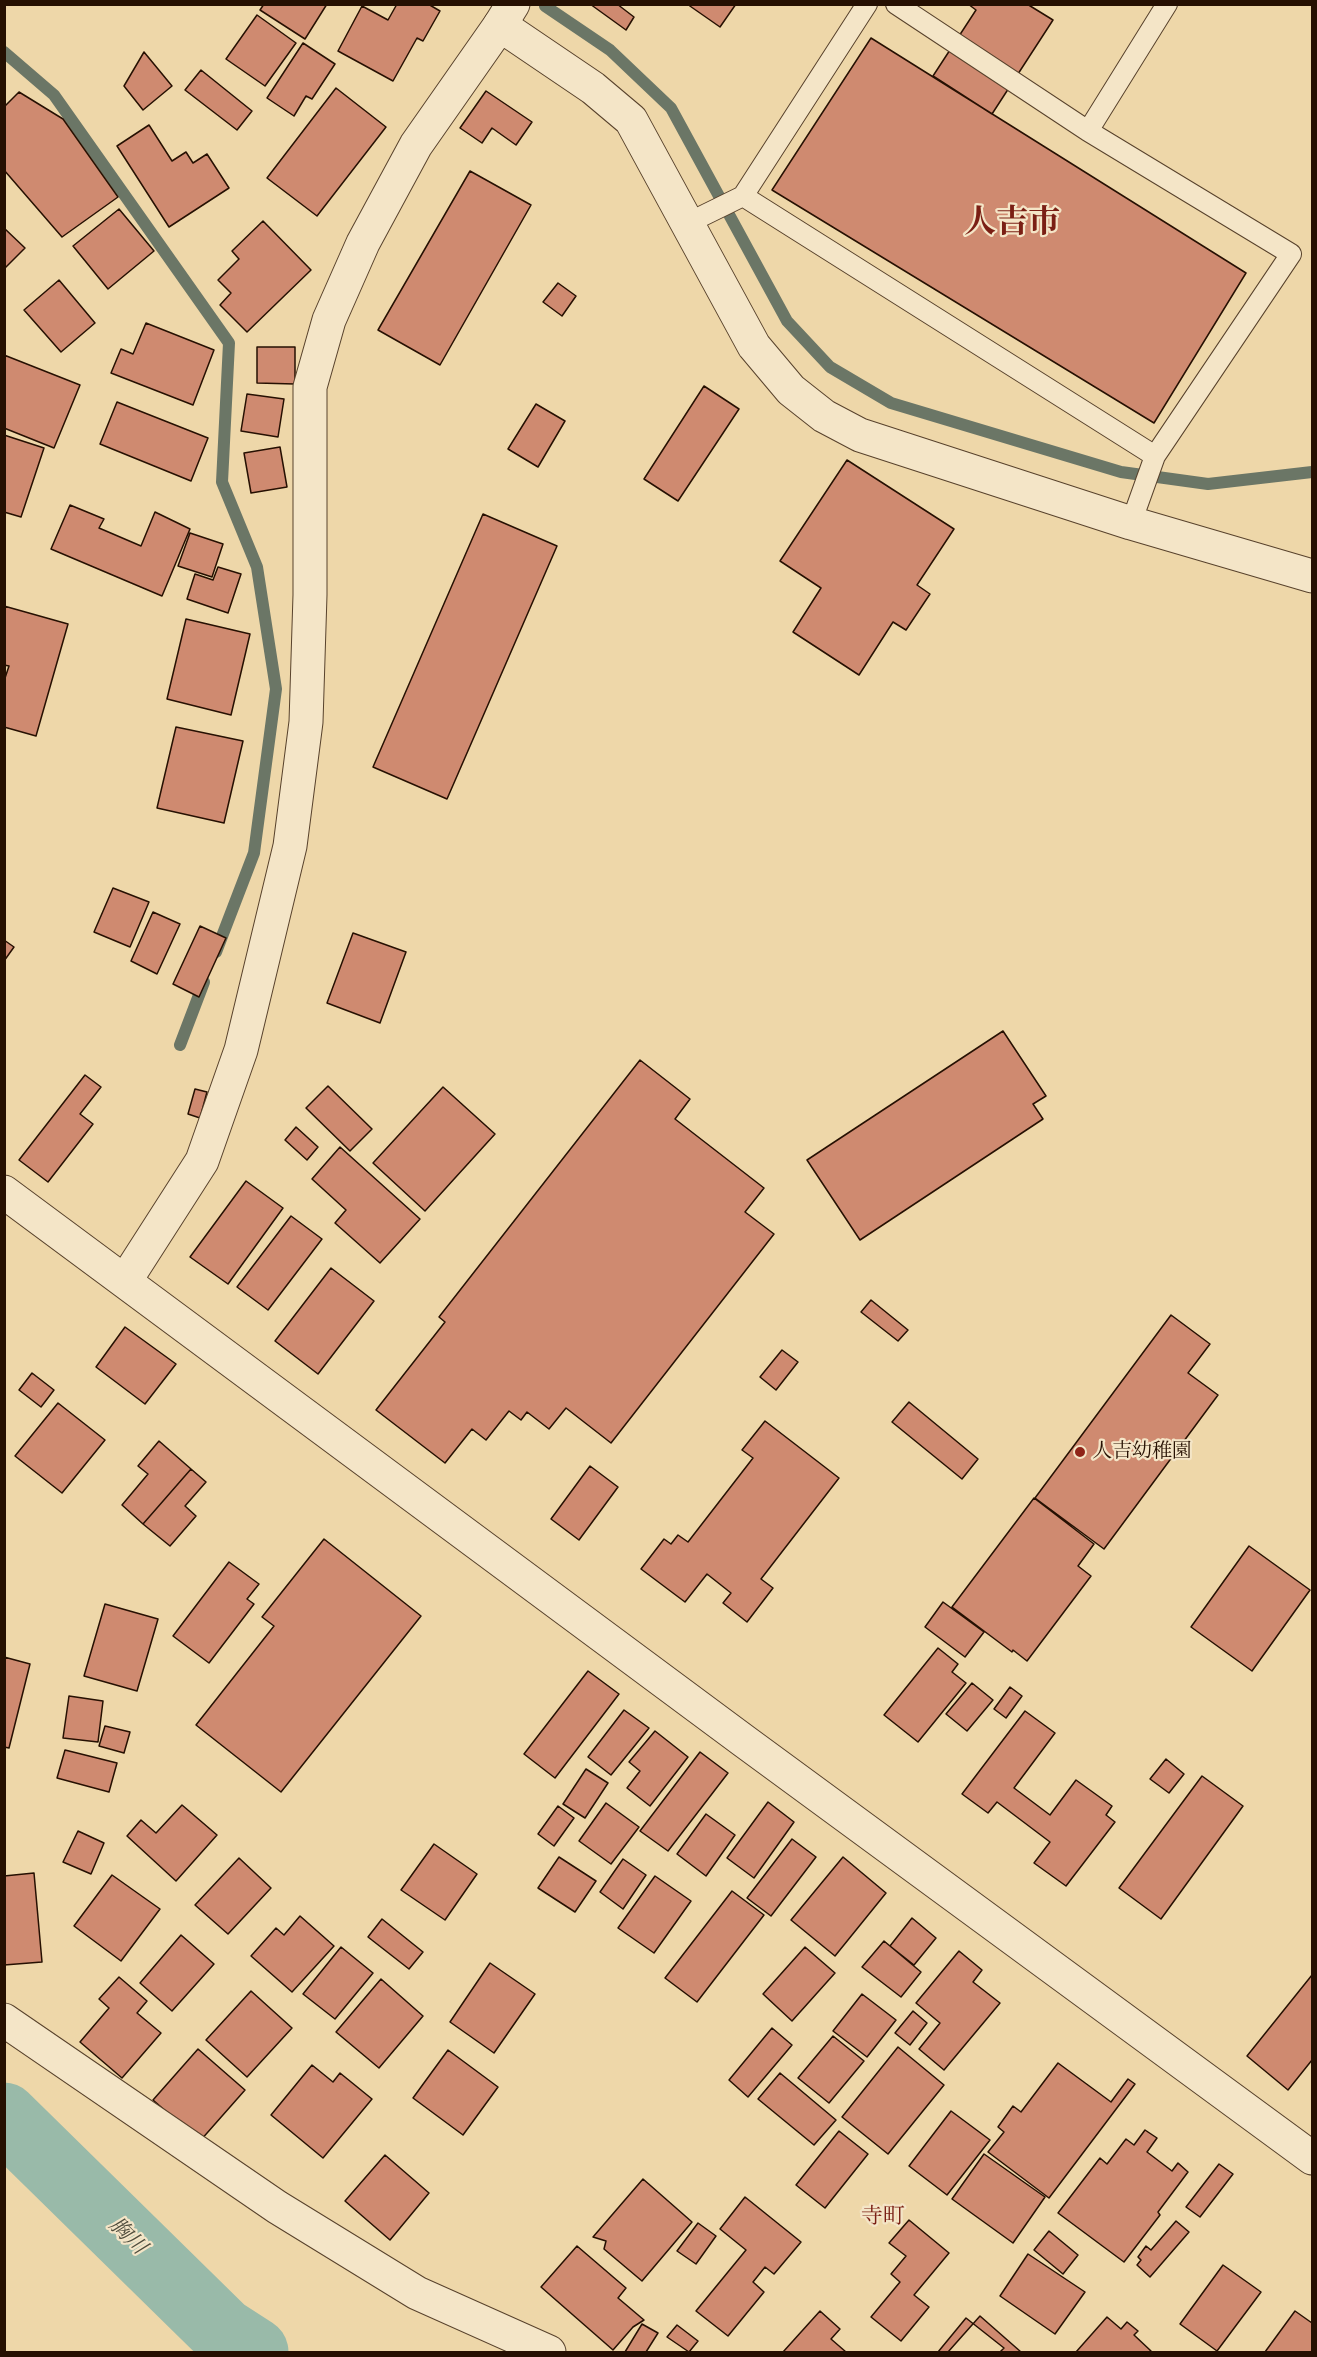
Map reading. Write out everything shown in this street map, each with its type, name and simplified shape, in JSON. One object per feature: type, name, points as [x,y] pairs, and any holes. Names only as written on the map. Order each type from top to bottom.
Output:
[{"type":"street","points":[[125,1281],[202,1161],[241,1050],[290,846],[306,722],[310,595],[310,387],[329,320],[363,243],[416,145],[506,15],[631,120],[754,346],[791,390],[824,416],[860,435],[1131,523],[1312,576]]},
{"type":"street","points":[[4,1192],[744,1741],[1312,2158]]},
{"type":"street","points":[[4,2020],[277,2207],[417,2293],[549,2352]]},
{"type":"lane","points":[[686,224],[744,196],[867,4]]},
{"type":"lane","points":[[896,4],[1088,131],[1291,254],[1155,456],[1131,523]]},
{"type":"lane","points":[[1088,131],[1167,4]]},
{"type":"lane","points":[[744,196],[1155,456]]},
{"type":"building","points":[[264,4],[327,4],[305,39],[260,10]]},
{"type":"building","points":[[397,4],[428,4],[440,11],[423,41],[417,38],[393,81],[338,51],[362,6],[388,20]]},
{"type":"building","points":[[590,4],[617,4],[634,17],[626,30]]},
{"type":"building","points":[[687,4],[736,4],[720,27]]},
{"type":"building","points":[[968,4],[1027,4],[1053,20],[992,114],[933,76],[976,10]]},
{"type":"building","points":[[257,15],[296,43],[265,86],[226,59]]},
{"type":"building","points":[[871,38],[1246,273],[1154,423],[772,190]]},
{"type":"building","points":[[303,43],[335,64],[312,99],[306,96],[294,116],[267,98]]},
{"type":"building","points":[[144,52],[172,86],[143,110],[124,86]]},
{"type":"building","points":[[201,70],[252,111],[237,130],[185,90]]},
{"type":"building","points":[[336,88],[386,127],[317,216],[267,178]]},
{"type":"building","points":[[486,91],[532,122],[516,145],[492,128],[482,143],[460,128]]},
{"type":"building","points":[[19,92],[63,119],[118,197],[62,237],[4,170],[4,107]]},
{"type":"building","points":[[149,125],[172,161],[186,152],[193,163],[207,154],[229,188],[169,227],[117,146]]},
{"type":"building","points":[[470,171],[531,205],[440,365],[378,330]]},
{"type":"building","points":[[119,209],[154,251],[108,289],[73,246]]},
{"type":"building","points":[[263,221],[311,270],[247,332],[220,305],[231,293],[218,280],[239,259],[232,251]]},
{"type":"building","points":[[4,228],[25,248],[4,269]]},
{"type":"building","points":[[59,280],[95,323],[61,352],[24,310]]},
{"type":"building","points":[[558,283],[576,296],[562,316],[543,302]]},
{"type":"building","points":[[146,323],[214,350],[193,405],[111,373],[121,349],[133,354]]},
{"type":"building","points":[[257,347],[295,347],[295,384],[257,383]]},
{"type":"building","points":[[4,355],[80,385],[54,448],[4,428]]},
{"type":"building","points":[[704,386],[739,409],[678,501],[644,479]]},
{"type":"building","points":[[247,394],[284,399],[278,437],[241,431]]},
{"type":"building","points":[[117,402],[208,438],[191,481],[100,444]]},
{"type":"building","points":[[536,404],[565,421],[538,467],[508,449]]},
{"type":"building","points":[[4,435],[44,448],[21,517],[4,512]]},
{"type":"building","points":[[280,447],[287,487],[251,493],[244,453]]},
{"type":"building","points":[[847,460],[954,529],[917,585],[930,594],[906,630],[893,622],[859,675],[793,632],[821,588],[780,561]]},
{"type":"building","points":[[70,505],[104,519],[99,528],[141,546],[155,512],[190,529],[162,596],[51,549]]},
{"type":"building","points":[[483,514],[557,546],[447,799],[373,767]]},
{"type":"building","points":[[190,533],[223,544],[212,577],[178,566]]},
{"type":"building","points":[[218,567],[241,574],[228,613],[187,599],[195,574],[213,580]]},
{"type":"building","points":[[4,606],[68,624],[36,736],[4,727],[4,681],[9,666],[4,665]]},
{"type":"building","points":[[186,619],[250,634],[231,715],[167,699]]},
{"type":"building","points":[[176,727],[243,741],[224,823],[157,808]]},
{"type":"building","points":[[113,888],[149,902],[130,947],[94,932]]},
{"type":"building","points":[[153,912],[180,924],[157,974],[131,961]]},
{"type":"building","points":[[200,926],[226,938],[199,997],[173,984]]},
{"type":"building","points":[[353,933],[406,952],[380,1023],[327,1003]]},
{"type":"building","points":[[4,940],[14,947],[4,961]]},
{"type":"building","points":[[1003,1031],[1046,1096],[1033,1104],[1043,1119],[860,1240],[807,1160]]},
{"type":"building","points":[[640,1060],[690,1099],[675,1119],[764,1188],[745,1212],[774,1234],[611,1443],[566,1408],[549,1429],[527,1412],[521,1420],[509,1411],[486,1440],[472,1429],[445,1463],[376,1410],[445,1322],[439,1317]]},
{"type":"building","points":[[85,1075],[101,1087],[80,1114],[93,1124],[48,1182],[19,1160]]},
{"type":"building","points":[[328,1086],[372,1129],[350,1151],[306,1108]]},
{"type":"building","points":[[443,1087],[495,1134],[425,1211],[373,1163]]},
{"type":"building","points":[[195,1089],[207,1092],[200,1118],[188,1114]]},
{"type":"building","points":[[296,1127],[318,1147],[307,1160],[285,1140]]},
{"type":"building","points":[[340,1147],[420,1219],[380,1263],[335,1223],[346,1210],[312,1179]]},
{"type":"building","points":[[246,1181],[283,1208],[228,1284],[190,1257]]},
{"type":"building","points":[[291,1216],[322,1239],[268,1310],[237,1287]]},
{"type":"building","points":[[331,1268],[374,1301],[318,1374],[275,1341]]},
{"type":"building","points":[[871,1300],[908,1330],[898,1341],[861,1312]]},
{"type":"building","points":[[1171,1315],[1210,1344],[1188,1373],[1218,1395],[1104,1549],[1035,1498]]},
{"type":"building","points":[[125,1327],[176,1364],[145,1404],[96,1367]]},
{"type":"building","points":[[782,1350],[798,1362],[776,1390],[760,1377]]},
{"type":"building","points":[[32,1373],[54,1390],[41,1407],[19,1390]]},
{"type":"building","points":[[909,1402],[978,1459],[962,1479],[892,1422]]},
{"type":"building","points":[[58,1403],[105,1440],[62,1493],[15,1456]]},
{"type":"building","points":[[765,1421],[839,1478],[761,1579],[773,1588],[747,1622],[723,1603],[731,1593],[707,1574],[685,1602],[641,1569],[664,1539],[671,1544],[678,1535],[688,1542],[753,1458],[742,1450]]},
{"type":"building","points":[[159,1441],[191,1469],[143,1524],[122,1505],[148,1474],[138,1466]]},
{"type":"building","points":[[590,1466],[618,1487],[579,1540],[551,1519]]},
{"type":"building","points":[[191,1469],[206,1482],[185,1506],[196,1516],[170,1546],[143,1524]]},
{"type":"building","points":[[1034,1498],[1094,1544],[1078,1566],[1091,1576],[1027,1661],[952,1607]]},
{"type":"building","points":[[324,1539],[421,1616],[281,1792],[196,1725],[274,1626],[262,1617]]},
{"type":"building","points":[[1249,1546],[1310,1590],[1252,1671],[1191,1627]]},
{"type":"building","points":[[229,1562],[259,1584],[247,1599],[254,1604],[209,1663],[173,1636]]},
{"type":"building","points":[[943,1602],[984,1632],[965,1657],[925,1627]]},
{"type":"building","points":[[105,1604],[158,1619],[137,1691],[84,1676]]},
{"type":"building","points":[[938,1648],[958,1664],[952,1672],[966,1683],[918,1742],[884,1715]]},
{"type":"building","points":[[4,1657],[30,1664],[9,1748],[4,1747]]},
{"type":"building","points":[[588,1671],[619,1694],[555,1778],[524,1754]]},
{"type":"building","points":[[972,1683],[993,1700],[967,1731],[946,1714]]},
{"type":"building","points":[[1010,1687],[1022,1696],[1006,1718],[994,1709]]},
{"type":"building","points":[[69,1696],[103,1701],[98,1742],[63,1738]]},
{"type":"building","points":[[624,1710],[649,1728],[611,1775],[588,1757]]},
{"type":"building","points":[[1025,1711],[1055,1733],[1014,1788],[1050,1815],[1076,1780],[1112,1806],[1106,1815],[1115,1822],[1066,1886],[1034,1863],[1050,1842],[997,1802],[988,1813],[962,1794]]},
{"type":"building","points":[[105,1726],[130,1732],[124,1753],[99,1746]]},
{"type":"building","points":[[655,1731],[688,1757],[650,1806],[627,1788],[640,1771],[629,1762]]},
{"type":"building","points":[[65,1750],[117,1763],[109,1792],[57,1778]]},
{"type":"building","points":[[700,1752],[728,1773],[668,1851],[640,1831]]},
{"type":"building","points":[[1166,1759],[1184,1774],[1169,1793],[1150,1779]]},
{"type":"building","points":[[586,1769],[608,1783],[585,1818],[563,1804]]},
{"type":"building","points":[[1202,1776],[1243,1806],[1161,1919],[1119,1888]]},
{"type":"building","points":[[768,1802],[794,1822],[754,1878],[727,1858]]},
{"type":"building","points":[[606,1803],[639,1827],[611,1864],[579,1841]]},
{"type":"building","points":[[182,1805],[217,1835],[176,1881],[127,1836],[141,1820],[156,1833]]},
{"type":"building","points":[[558,1806],[574,1818],[554,1846],[538,1834]]},
{"type":"building","points":[[706,1814],[735,1835],[706,1876],[677,1854]]},
{"type":"building","points":[[78,1831],[104,1843],[91,1874],[63,1862]]},
{"type":"building","points":[[792,1839],[816,1857],[771,1916],[747,1898]]},
{"type":"building","points":[[434,1844],[477,1874],[445,1920],[401,1890]]},
{"type":"building","points":[[559,1857],[596,1881],[575,1912],[538,1888]]},
{"type":"building","points":[[843,1857],[886,1893],[835,1956],[791,1920]]},
{"type":"building","points":[[239,1858],[271,1888],[228,1934],[195,1905]]},
{"type":"building","points":[[623,1859],[646,1875],[623,1909],[600,1892]]},
{"type":"building","points":[[34,1873],[42,1962],[4,1965],[4,1876]]},
{"type":"building","points":[[112,1875],[160,1909],[121,1961],[74,1926]]},
{"type":"building","points":[[655,1876],[691,1901],[654,1953],[618,1928]]},
{"type":"building","points":[[732,1891],[764,1915],[697,2002],[665,1978]]},
{"type":"building","points":[[300,1916],[334,1946],[292,1992],[251,1956],[276,1928],[284,1935]]},
{"type":"building","points":[[912,1918],[936,1938],[914,1965],[890,1946]]},
{"type":"building","points":[[382,1919],[423,1952],[409,1969],[368,1937]]},
{"type":"building","points":[[181,1935],[214,1964],[172,2011],[140,1983]]},
{"type":"building","points":[[884,1941],[921,1972],[901,1997],[862,1967]]},
{"type":"building","points":[[341,1947],[373,1973],[335,2019],[303,1994]]},
{"type":"building","points":[[805,1947],[835,1973],[792,2021],[763,1994]]},
{"type":"building","points":[[959,1951],[982,1970],[973,1982],[1000,2003],[944,2070],[919,2049],[940,2023],[916,2003]]},
{"type":"building","points":[[490,1963],[535,1994],[494,2053],[450,2022]]},
{"type":"building","points":[[1312,1975],[1312,2060],[1288,2090],[1247,2056]]},
{"type":"building","points":[[119,1977],[147,2001],[137,2013],[161,2033],[122,2078],[80,2042],[109,2008],[99,1999]]},
{"type":"building","points":[[381,1979],[423,2016],[379,2068],[336,2032]]},
{"type":"building","points":[[251,1991],[292,2028],[247,2077],[206,2040]]},
{"type":"building","points":[[862,1994],[896,2020],[867,2057],[833,2031]]},
{"type":"building","points":[[913,2011],[927,2023],[910,2045],[895,2033]]},
{"type":"building","points":[[772,2028],[792,2045],[748,2097],[729,2080]]},
{"type":"building","points":[[833,2036],[864,2061],[829,2103],[798,2078]]},
{"type":"building","points":[[898,2047],[944,2085],[888,2154],[842,2117]]},
{"type":"building","points":[[198,2049],[245,2090],[200,2141],[153,2100]]},
{"type":"building","points":[[448,2050],[498,2087],[463,2135],[413,2098]]},
{"type":"building","points":[[1058,2063],[1111,2102],[1128,2079],[1135,2084],[1049,2198],[988,2152],[1004,2132],[998,2127],[1013,2106],[1021,2112]]},
{"type":"building","points":[[312,2065],[333,2082],[340,2073],[372,2099],[323,2158],[271,2115]]},
{"type":"building","points":[[780,2073],[836,2120],[814,2145],[758,2099]]},
{"type":"building","points":[[951,2111],[990,2140],[947,2195],[909,2166]]},
{"type":"building","points":[[1145,2130],[1157,2138],[1147,2152],[1172,2171],[1178,2163],[1188,2172],[1158,2212],[1160,2215],[1124,2262],[1058,2213],[1100,2158],[1107,2164],[1126,2139],[1134,2145]]},
{"type":"building","points":[[839,2131],[868,2154],[825,2208],[796,2185]]},
{"type":"building","points":[[984,2154],[1045,2197],[1013,2243],[952,2199]]},
{"type":"building","points":[[385,2155],[429,2193],[390,2240],[345,2201]]},
{"type":"building","points":[[1219,2164],[1233,2174],[1200,2217],[1186,2207]]},
{"type":"building","points":[[643,2179],[692,2222],[642,2281],[604,2249],[606,2241],[593,2237]]},
{"type":"building","points":[[745,2197],[801,2242],[774,2274],[765,2267],[753,2282],[764,2292],[728,2336],[696,2311],[746,2250],[720,2229]]},
{"type":"building","points":[[909,2220],[949,2253],[914,2295],[929,2307],[901,2341],[871,2317],[900,2282],[891,2274],[906,2256],[889,2243]]},
{"type":"building","points":[[1176,2221],[1189,2232],[1150,2277],[1137,2265],[1141,2260],[1138,2257],[1146,2246],[1151,2250]]},
{"type":"building","points":[[698,2223],[716,2236],[696,2264],[677,2251]]},
{"type":"building","points":[[1049,2231],[1078,2255],[1063,2274],[1034,2250]]},
{"type":"building","points":[[577,2246],[626,2288],[618,2298],[644,2320],[633,2327],[613,2350],[541,2287]]},
{"type":"building","points":[[1028,2254],[1085,2292],[1055,2334],[1000,2296]]},
{"type":"building","points":[[1223,2265],[1261,2292],[1217,2351],[1180,2324]]},
{"type":"building","points":[[820,2311],[840,2329],[831,2339],[846,2352],[783,2352]]},
{"type":"building","points":[[1295,2311],[1312,2323],[1312,2352],[1265,2352]]},
{"type":"building","points":[[980,2316],[1021,2352],[948,2352]]},
{"type":"building","points":[[1107,2317],[1121,2329],[1127,2322],[1138,2331],[1134,2335],[1151,2351],[1076,2352]]},
{"type":"building","points":[[966,2318],[1004,2348],[1000,2352],[938,2352]]},
{"type":"building","points":[[642,2324],[658,2333],[646,2352],[625,2352]]},
{"type":"building","points":[[677,2325],[698,2341],[689,2352],[667,2337]]},
{"type":"waterway","points":[[545,6],[610,50],[671,108],[787,321],[830,367],[891,403],[1121,472],[1208,484],[1312,472]]},
{"type":"waterway","points":[[4,52],[54,95],[229,343],[222,482],[257,567],[276,689],[254,853],[216,952]]},
{"type":"waterway","points":[[180,1045],[204,982]]},
{"type":"waterway","name":"胸川","points":[[4,2117],[223,2332],[254,2352]]},
{"type":"place","name":"人吉幼稚園","points":[[1080,1452]]},
{"type":"district","name":"人吉市","points":[[1012,224]]},
{"type":"district","name":"寺町","points":[[883,2218]]}]
